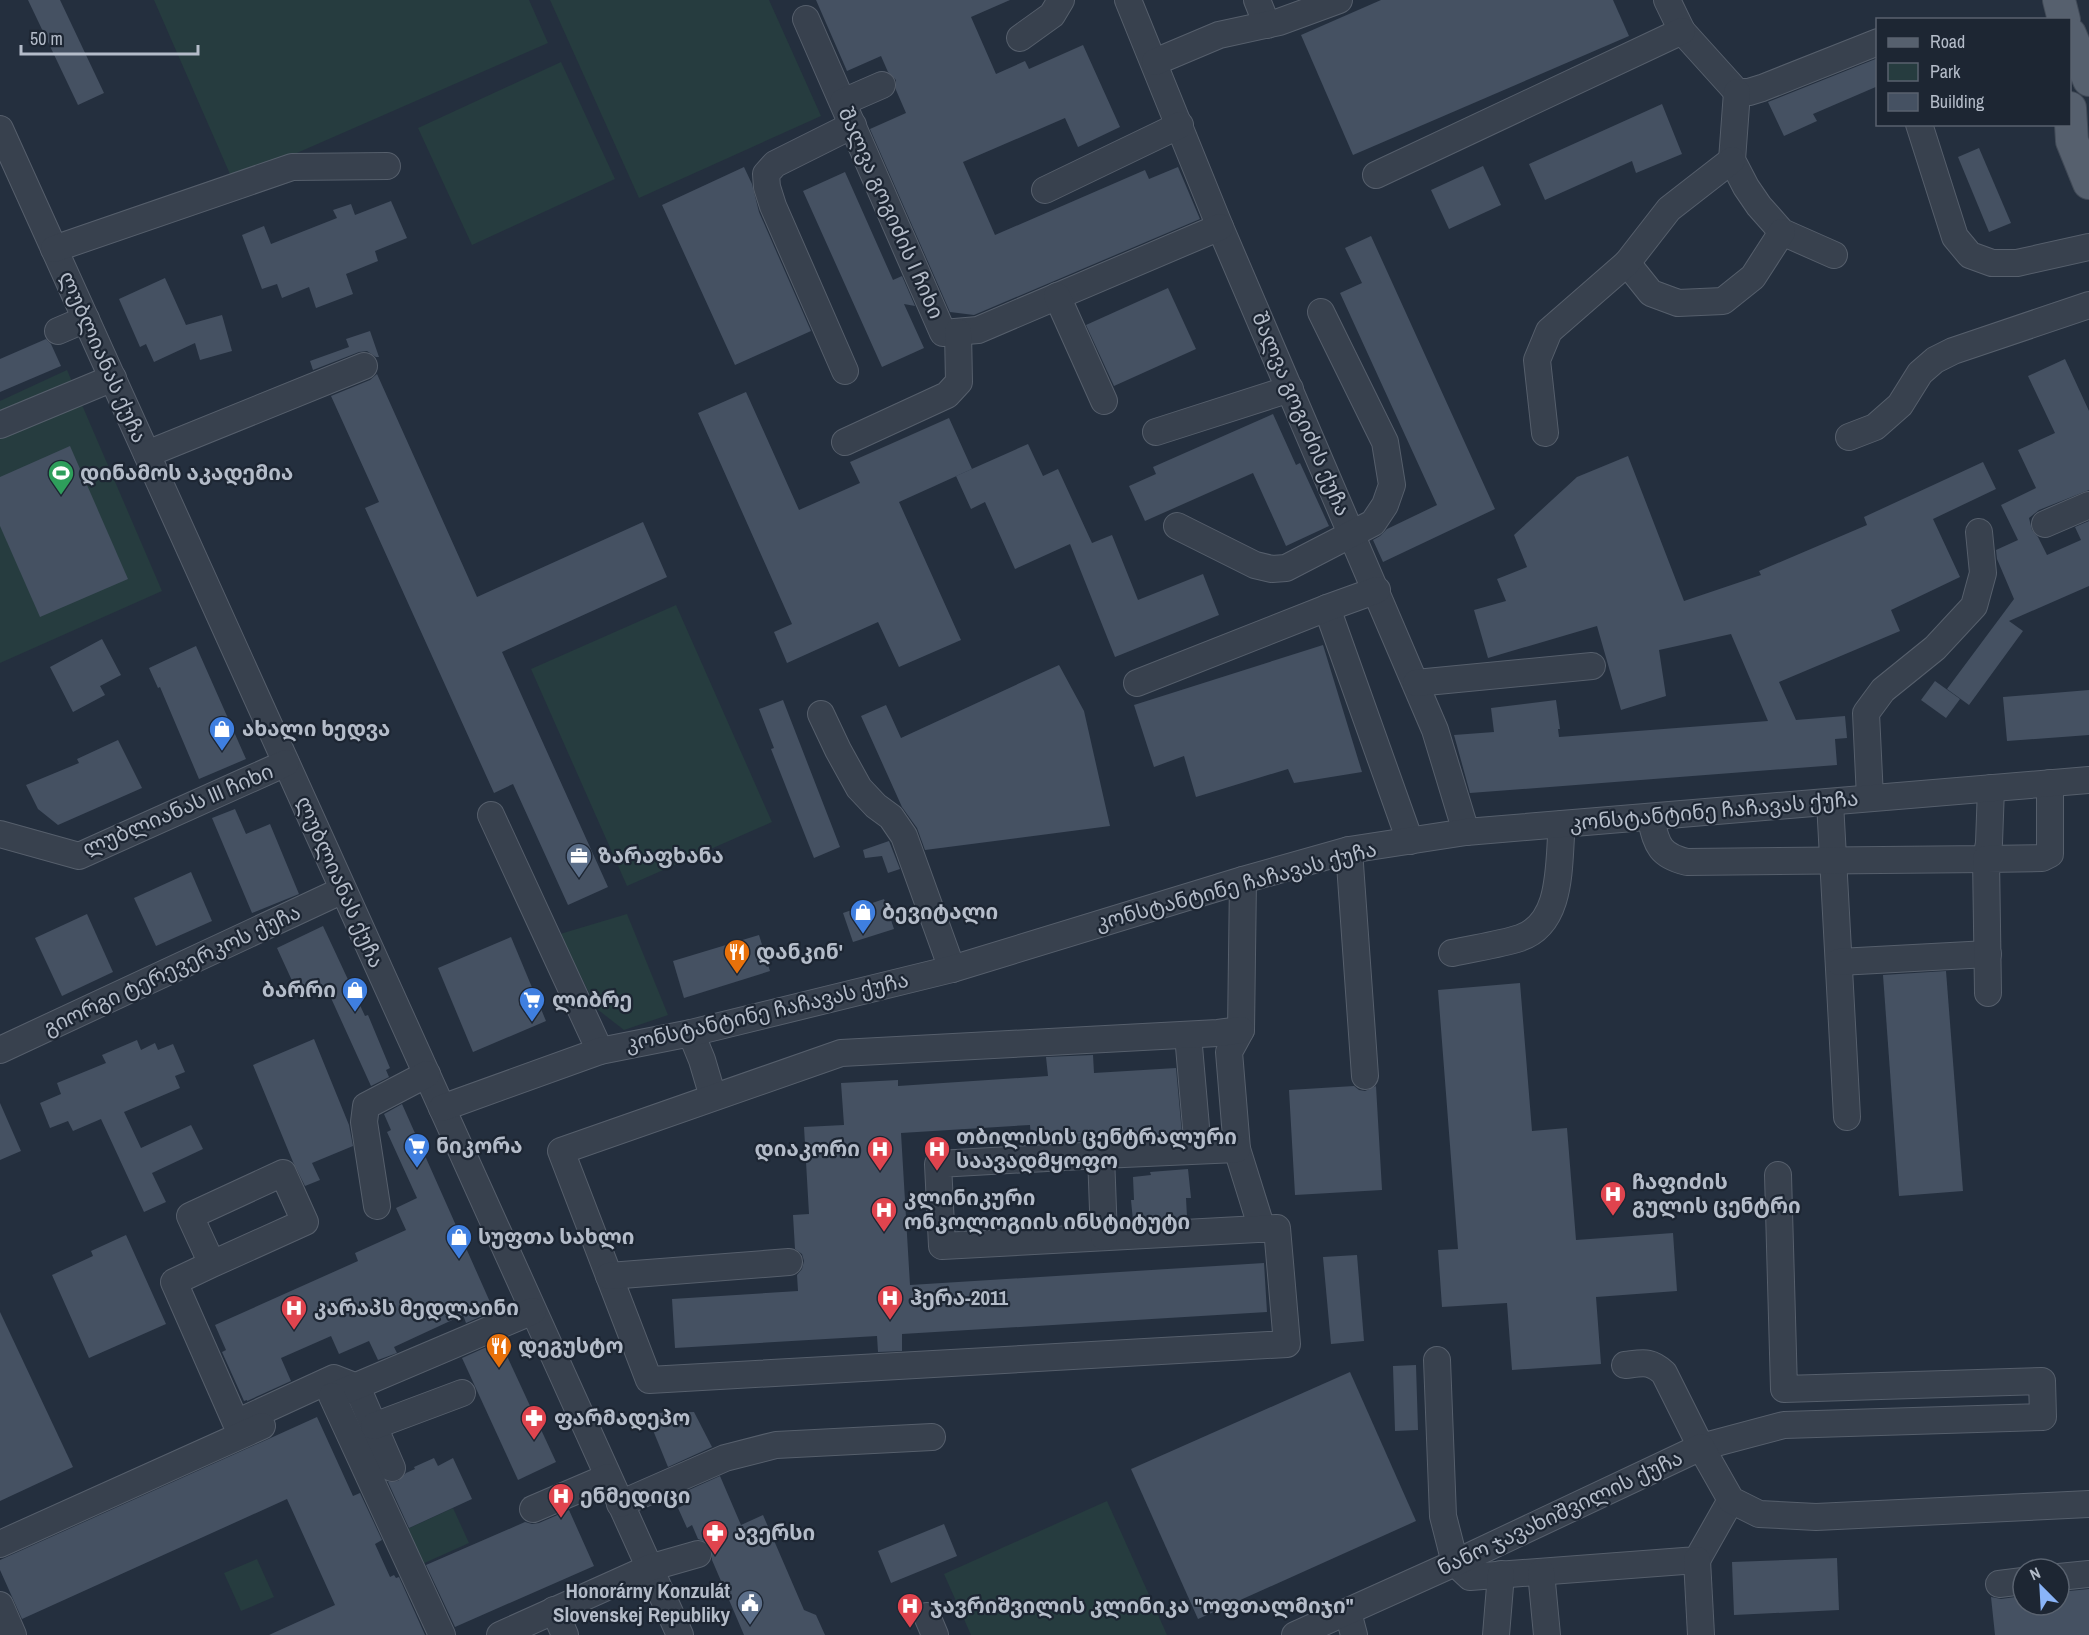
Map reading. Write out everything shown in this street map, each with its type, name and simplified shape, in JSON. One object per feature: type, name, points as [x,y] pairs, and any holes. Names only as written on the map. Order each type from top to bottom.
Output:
[{"type":"main road","points":[[2059,0],[2064,18]]},
{"type":"main road","points":[[2071,36],[2089,80]]},
{"type":"main road","points":[[2071,111],[2080,139],[2089,183]]},
{"type":"street","points":[[1020,38],[1052,15],[1061,0]]},
{"type":"street","name":"შალვა გოგიძის ქუჩა","points":[[1128,0],[1221,227],[1435,729],[1466,832]]},
{"type":"street","points":[[1257,0],[1267,25]]},
{"type":"street","points":[[1155,62],[1219,35],[1267,25],[1316,10],[1339,0]]},
{"type":"street","points":[[1667,0],[1682,31],[1737,92],[1732,160],[1746,187],[1782,232],[1834,255]]},
{"type":"street","name":"შალვა გოგიძის I ჩიხი","points":[[806,19],[944,333],[978,330],[1221,227]]},
{"type":"street","points":[[1376,175],[1682,31]]},
{"type":"street","points":[[1737,92],[1749,92],[1762,88],[1876,43]]},
{"type":"street","points":[[843,102],[882,85]]},
{"type":"street","points":[[845,371],[773,206],[767,187],[766,174],[775,164],[853,125]]},
{"type":"street","points":[[1045,190],[1180,125]]},
{"type":"street","points":[[1920,126],[1955,237],[1970,255],[1992,263],[2017,263],[2089,247]]},
{"type":"street","name":"ლუბლიანას ქუჩა","points":[[0,129],[680,1635]]},
{"type":"street","points":[[1545,433],[1537,360],[1549,331],[1627,263],[1669,209],[1732,160]]},
{"type":"street","points":[[54,249],[292,167],[387,166]]},
{"type":"street","points":[[1627,263],[1651,293],[1669,300],[1678,303],[1723,300],[1753,278],[1782,232]]},
{"type":"street","points":[[1057,297],[1104,401]]},
{"type":"street","points":[[1849,437],[1875,427],[1900,405],[1920,373],[1935,360],[1953,351],[2089,305]]},
{"type":"street","points":[[1177,526],[1254,565],[1272,570],[1286,568],[1373,523],[1385,505],[1392,485],[1385,442],[1321,312]]},
{"type":"street","points":[[58,331],[86,319]]},
{"type":"street","points":[[845,442],[947,395],[959,382],[958,332]]},
{"type":"street","points":[[147,454],[364,366]]},
{"type":"street","points":[[0,425],[112,378]]},
{"type":"street","points":[[1156,432],[1290,389]]},
{"type":"street","points":[[2045,524],[2089,505]]},
{"type":"street","points":[[1870,798],[1866,713],[1883,690],[1935,648],[1974,606],[1983,573],[1979,532]]},
{"type":"street","points":[[1137,683],[1377,590]]},
{"type":"street","points":[[1327,608],[1410,841]]},
{"type":"street","points":[[1416,683],[1592,666]]},
{"type":"street","points":[[821,714],[860,788],[876,807],[891,818],[904,836],[952,969]]},
{"type":"street","name":"ლუბლიანას III ჩიხი","points":[[0,834],[79,856],[286,763]]},
{"type":"street","name":"კონსტანტინე ჩაჩავას ქუჩა","points":[[442,1108],[600,1051],[690,1033],[952,969],[1349,850],[1466,832],[2089,780]]},
{"type":"street","points":[[1650,817],[1657,843],[1671,858],[1687,862],[2042,858],[2050,854],[2050,783]]},
{"type":"street","points":[[1988,993],[1986,860],[1989,843],[1991,788]]},
{"type":"street","points":[[1830,802],[1847,1117]]},
{"type":"street","points":[[491,815],[600,1051]]},
{"type":"street","points":[[1452,953],[1520,938],[1536,929],[1550,911],[1555,896],[1563,824]]},
{"type":"street","points":[[1349,850],[1365,1076]]},
{"type":"street","points":[[1243,880],[1241,1030],[1229,1052],[1237,1149],[1262,1229]]},
{"type":"street","name":"გიორგი ტერევერკოს ქუჩა","points":[[0,1050],[344,890]]},
{"type":"street","points":[[1839,962],[1988,954]]},
{"type":"street","points":[[1237,1149],[938,1164],[942,1246],[1277,1228],[1287,1344],[649,1380],[561,1151],[841,1053],[1188,1035],[1241,1030]]},
{"type":"street","points":[[690,1033],[702,1060],[713,1097]]},
{"type":"street","points":[[1188,1035],[1198,1150]]},
{"type":"street","points":[[377,1206],[364,1122],[366,1106],[427,1074]]},
{"type":"street","points":[[1101,1155],[1104,1238]]},
{"type":"street","points":[[1778,1175],[1784,1425]]},
{"type":"street","points":[[609,1276],[789,1262]]},
{"type":"street","points":[[212,1264],[174,1282],[236,1423],[334,1378],[357,1387],[392,1468]]},
{"type":"street","points":[[0,1544],[248,1432],[533,1311]]},
{"type":"street","points":[[1437,1360],[1443,1516],[1455,1563],[1470,1577],[1697,1560]]},
{"type":"street","points":[[1625,1365],[1647,1363],[1656,1366],[1664,1373],[1701,1447],[1784,1425],[2043,1417],[2042,1381],[1784,1389]]},
{"type":"street","points":[[374,1426],[462,1393]]},
{"type":"street","points":[[332,1396],[442,1635]]},
{"type":"street","points":[[621,1504],[724,1458],[776,1445],[932,1437]]},
{"type":"street","name":"ნანო ჯავახიშვილის ქუჩა","points":[[1295,1635],[1351,1623],[1455,1563],[1701,1447],[1731,1500]]},
{"type":"street","points":[[533,1509],[608,1477]]},
{"type":"street","points":[[1701,1635],[1697,1560],[1731,1500],[1759,1514],[1787,1517],[2089,1504]]},
{"type":"street","points":[[500,1635],[649,1568],[698,1554]]},
{"type":"street","points":[[1541,1572],[1547,1635]]},
{"type":"street","points":[[1496,1635],[1501,1574]]},
{"type":"street","points":[[2071,1576],[2089,1574]]},
{"type":"street","points":[[0,1605],[13,1635]]},
{"type":"street","points":[[554,1610],[565,1635]]},
{"type":"green space","points":[[154,0],[529,0],[548,43],[233,181]]},
{"type":"green space","points":[[550,0],[769,0],[821,116],[639,198]]},
{"type":"green space","points":[[561,62],[615,179],[472,245],[418,128]]},
{"type":"green space","name":"დინამოს აკადემია","points":[[67,370],[162,591],[0,663],[0,401]]},
{"type":"green space","points":[[676,605],[772,822],[627,886],[531,669]]},
{"type":"green space","points":[[627,914],[668,1015],[624,1030],[597,1009],[560,934]]},
{"type":"green space","points":[[1107,1501],[1167,1635],[971,1635],[944,1574]]},
{"type":"green space","points":[[453,1508],[469,1543],[420,1565],[405,1530]]},
{"type":"green space","points":[[257,1559],[274,1597],[241,1611],[224,1573]]},
{"type":"building","points":[[28,0],[60,0],[104,93],[78,105]]},
{"type":"building","points":[[816,0],[1010,0],[971,17],[996,74],[1025,61],[1029,69],[1083,45],[1120,127],[1078,147],[1065,118],[963,162],[995,235],[1145,170],[1149,179],[1178,167],[1200,219],[974,315],[950,312],[870,129],[906,113],[896,90],[896,80],[888,72],[881,56],[847,71]]},
{"type":"building","points":[[1381,0],[1613,0],[1629,36],[1353,155],[1301,35]]},
{"type":"building","points":[[1876,59],[1876,87],[1813,114],[1817,121],[1784,136],[1768,102]]},
{"type":"building","points":[[1662,104],[1682,154],[1636,173],[1632,161],[1545,200],[1529,164]]},
{"type":"building","points":[[1979,148],[2011,223],[1989,232],[1958,157]]},
{"type":"building","points":[[1483,166],[1501,205],[1449,229],[1431,190]]},
{"type":"building","points":[[744,167],[752,184],[759,212],[811,331],[735,365],[662,205]]},
{"type":"building","points":[[845,172],[893,280],[902,276],[915,306],[904,304],[924,348],[882,367],[803,191]]},
{"type":"building","points":[[391,201],[407,238],[375,251],[378,261],[346,274],[353,294],[316,308],[309,287],[282,298],[277,284],[262,289],[242,235],[264,226],[271,244],[337,218],[333,210],[351,204],[355,215]]},
{"type":"building","points":[[1371,236],[1495,509],[1383,562],[1373,540],[1387,529],[1437,505],[1340,293],[1362,283],[1345,248]]},
{"type":"building","points":[[165,278],[186,325],[222,315],[232,351],[200,360],[195,343],[154,362],[146,344],[140,347],[119,299]]},
{"type":"building","points":[[1168,288],[1196,349],[1114,386],[1086,325]]},
{"type":"building","points":[[370,331],[379,357],[367,351],[359,352],[313,370],[310,361],[349,347],[346,339]]},
{"type":"building","points":[[46,339],[51,344],[61,366],[0,392],[0,359]]},
{"type":"building","points":[[2065,359],[2089,411],[2089,490],[2039,510],[2029,518],[2032,530],[2047,555],[2081,540],[2075,527],[2089,521],[2089,586],[2009,621],[2023,631],[1969,705],[1947,689],[2014,599],[1997,559],[1996,550],[2018,540],[2001,505],[2036,488],[2018,450],[2055,433],[2028,376]]},
{"type":"building","points":[[377,374],[477,597],[643,522],[667,577],[502,652],[608,887],[568,905],[513,784],[494,793],[365,508],[379,502],[331,396],[370,380]]},
{"type":"building","points":[[746,392],[799,510],[860,483],[850,462],[949,418],[972,469],[899,502],[961,640],[899,667],[878,622],[787,663],[774,632],[792,624],[698,413]]},
{"type":"building","points":[[1273,414],[1296,465],[1300,463],[1329,526],[1286,546],[1253,473],[1145,521],[1129,486],[1156,474],[1153,467]]},
{"type":"building","points":[[1028,444],[1043,476],[1058,469],[1092,543],[1112,535],[1138,600],[1203,574],[1219,615],[1115,657],[1070,544],[1015,569],[985,502],[971,509],[956,476]]},
{"type":"building","points":[[70,446],[128,579],[40,617],[0,526],[0,477]]},
{"type":"building","points":[[1628,456],[1684,601],[1761,575],[1759,571],[1867,525],[1864,517],[1983,462],[1996,489],[1933,519],[1960,577],[1891,610],[1900,631],[1779,682],[1796,720],[1845,716],[1847,738],[1835,739],[1837,765],[1470,793],[1454,735],[1494,732],[1491,708],[1556,700],[1559,737],[1768,721],[1731,634],[1659,650],[1666,696],[1621,710],[1597,626],[1488,658],[1474,610],[1506,601],[1497,579],[1527,567],[1514,535],[1577,477]]},
{"type":"building","points":[[102,639],[121,675],[100,686],[105,695],[73,712],[50,667]]},
{"type":"building","points":[[1323,645],[1362,772],[1294,783],[1288,769],[1196,797],[1184,756],[1154,767],[1134,705]]},
{"type":"building","points":[[196,646],[246,759],[199,779],[160,687],[158,688],[149,668]]},
{"type":"building","points":[[1059,665],[1084,711],[1110,826],[925,850],[917,828],[902,807],[861,716],[886,705],[901,738]]},
{"type":"building","points":[[1935,681],[1960,699],[1946,718],[1921,700]]},
{"type":"building","points":[[2089,690],[2089,735],[2007,741],[2003,697]]},
{"type":"building","points":[[783,700],[840,847],[814,858],[771,749],[774,748],[759,709]]},
{"type":"building","points":[[118,740],[142,788],[58,825],[38,809],[26,785],[79,763],[77,759]]},
{"type":"building","points":[[235,809],[246,834],[270,824],[299,894],[252,913],[212,818]]},
{"type":"building","points":[[889,841],[900,869],[888,873],[882,856],[865,858],[863,850]]},
{"type":"building","points":[[191,872],[212,921],[156,946],[134,898]]},
{"type":"building","points":[[884,899],[894,929],[853,942],[843,913]]},
{"type":"building","points":[[87,914],[113,972],[62,996],[35,938]]},
{"type":"building","points":[[323,926],[365,1016],[368,1015],[390,1068],[386,1070],[389,1077],[371,1086],[326,987],[300,998],[277,948]]},
{"type":"building","points":[[759,935],[770,971],[684,998],[673,961]]},
{"type":"building","points":[[511,937],[546,1021],[473,1052],[438,968]]},
{"type":"building","points":[[1946,971],[1963,1191],[1899,1196],[1883,975]]},
{"type":"building","points":[[1520,983],[1532,1131],[1567,1128],[1576,1240],[1673,1233],[1677,1291],[1596,1297],[1601,1364],[1512,1370],[1507,1303],[1442,1307],[1438,1250],[1458,1249],[1438,990]]},
{"type":"building","points":[[314,1039],[349,1125],[353,1146],[312,1163],[320,1180],[305,1186],[253,1065]]},
{"type":"building","points":[[137,1040],[141,1050],[155,1043],[158,1050],[173,1044],[185,1072],[175,1076],[180,1088],[124,1112],[141,1148],[191,1125],[203,1149],[152,1173],[166,1202],[144,1212],[101,1119],[73,1131],[68,1121],[50,1128],[40,1103],[61,1094],[57,1083],[106,1063],[102,1055]]},
{"type":"building","points":[[1093,1055],[1094,1073],[1176,1068],[1182,1134],[1075,1141],[1074,1134],[1031,1137],[1030,1125],[901,1133],[910,1285],[1264,1263],[1267,1312],[902,1334],[902,1351],[878,1352],[877,1336],[675,1348],[672,1299],[798,1291],[797,1275],[804,1261],[802,1254],[795,1249],[793,1215],[809,1214],[804,1127],[844,1125],[841,1083],[898,1080],[898,1086],[1048,1076],[1046,1057]]},
{"type":"building","points":[[1354,1086],[1365,1091],[1376,1086],[1382,1190],[1295,1195],[1289,1090]]},
{"type":"building","points":[[0,1103],[21,1151],[0,1160]]},
{"type":"building","points":[[402,1104],[494,1311],[466,1323],[463,1315],[394,1347],[397,1353],[378,1360],[369,1341],[339,1354],[331,1336],[281,1358],[291,1381],[244,1401],[222,1352],[226,1350],[215,1325],[358,1261],[355,1253],[406,1230],[396,1208],[417,1198],[387,1132],[391,1130],[384,1114]]},
{"type":"building","points":[[1188,1169],[1191,1198],[1186,1198],[1187,1217],[1133,1221],[1131,1200],[1134,1200],[1133,1177],[1151,1175],[1150,1172]]},
{"type":"building","points":[[126,1235],[166,1324],[89,1358],[52,1275],[93,1256],[91,1251]]},
{"type":"building","points":[[1357,1255],[1364,1341],[1331,1344],[1323,1257]]},
{"type":"building","points":[[0,1312],[73,1467],[0,1501]]},
{"type":"building","points":[[500,1341],[556,1462],[518,1480],[462,1358]]},
{"type":"building","points":[[1416,1365],[1418,1430],[1395,1431],[1393,1366]]},
{"type":"building","points":[[1350,1372],[1416,1521],[1198,1619],[1131,1469]]},
{"type":"building","points":[[694,1412],[712,1447],[668,1467],[646,1413]]},
{"type":"building","points":[[317,1417],[353,1496],[360,1493],[382,1540],[375,1544],[390,1577],[394,1575],[396,1578],[399,1577],[425,1635],[269,1635],[335,1605],[287,1499],[22,1619],[0,1570],[0,1560]]},
{"type":"building","points":[[434,1458],[438,1466],[453,1458],[472,1499],[409,1528],[388,1482],[398,1481],[406,1473],[415,1469],[414,1467]]},
{"type":"building","points":[[720,1476],[741,1525],[763,1515],[804,1610],[816,1615],[825,1635],[744,1635],[712,1560],[712,1549],[708,1543],[698,1539],[692,1525],[687,1528],[678,1508],[684,1505],[680,1494]]},
{"type":"building","points":[[569,1510],[594,1566],[455,1627],[426,1565],[525,1522],[539,1523]]},
{"type":"building","points":[[944,1524],[957,1556],[891,1583],[878,1551]]},
{"type":"building","points":[[1837,1558],[1839,1610],[1734,1615],[1732,1562]]},
{"type":"building","points":[[2089,1589],[2089,1635],[1995,1635],[1991,1597],[2011,1598],[2011,1617],[2071,1617],[2071,1591]]},
{"type":"place","name":"დინამოს აკადემია","points":[[61,496]]},
{"type":"place","name":"ახალი ხედვა","points":[[222,752]]},
{"type":"place","name":"ზარაფხანა","points":[[579,879]]},
{"type":"place","name":"ბევიტალი","points":[[863,935]]},
{"type":"place","name":"დანკინ'","points":[[737,975]]},
{"type":"place","name":"ბარრი","points":[[355,1013]]},
{"type":"place","name":"ლიბრე","points":[[532,1023]]},
{"type":"place","name":"ნიკორა","points":[[417,1169]]},
{"type":"place","name":"დიაკორი","points":[[880,1172]]},
{"type":"place","name":"თბილისის ცენტრალური საავადმყოფო","points":[[937,1172]]},
{"type":"place","name":"ჩაფიძის გულის ცენტრი","points":[[1613,1217]]},
{"type":"place","name":"კლინიკური ონკოლოგიის ინსტიტუტი","points":[[884,1233]]},
{"type":"place","name":"სუფთა სახლი","points":[[459,1260]]},
{"type":"place","name":"ჰერა-2011","points":[[890,1321]]},
{"type":"place","name":"კარაპს მედლაინი","points":[[294,1331]]},
{"type":"place","name":"დეგუსტო","points":[[499,1369]]},
{"type":"place","name":"ფარმადეპო","points":[[534,1441]]},
{"type":"place","name":"ენმედიცი","points":[[561,1519]]},
{"type":"place","name":"ავერსი","points":[[715,1556]]},
{"type":"place","name":"Honorárny Konzulát Slovenskej Republiky","points":[[750,1626]]},
{"type":"place","name":"ჯავრიშვილის კლინიკა \"ოფთალმიჯი\"","points":[[910,1629]]}]
